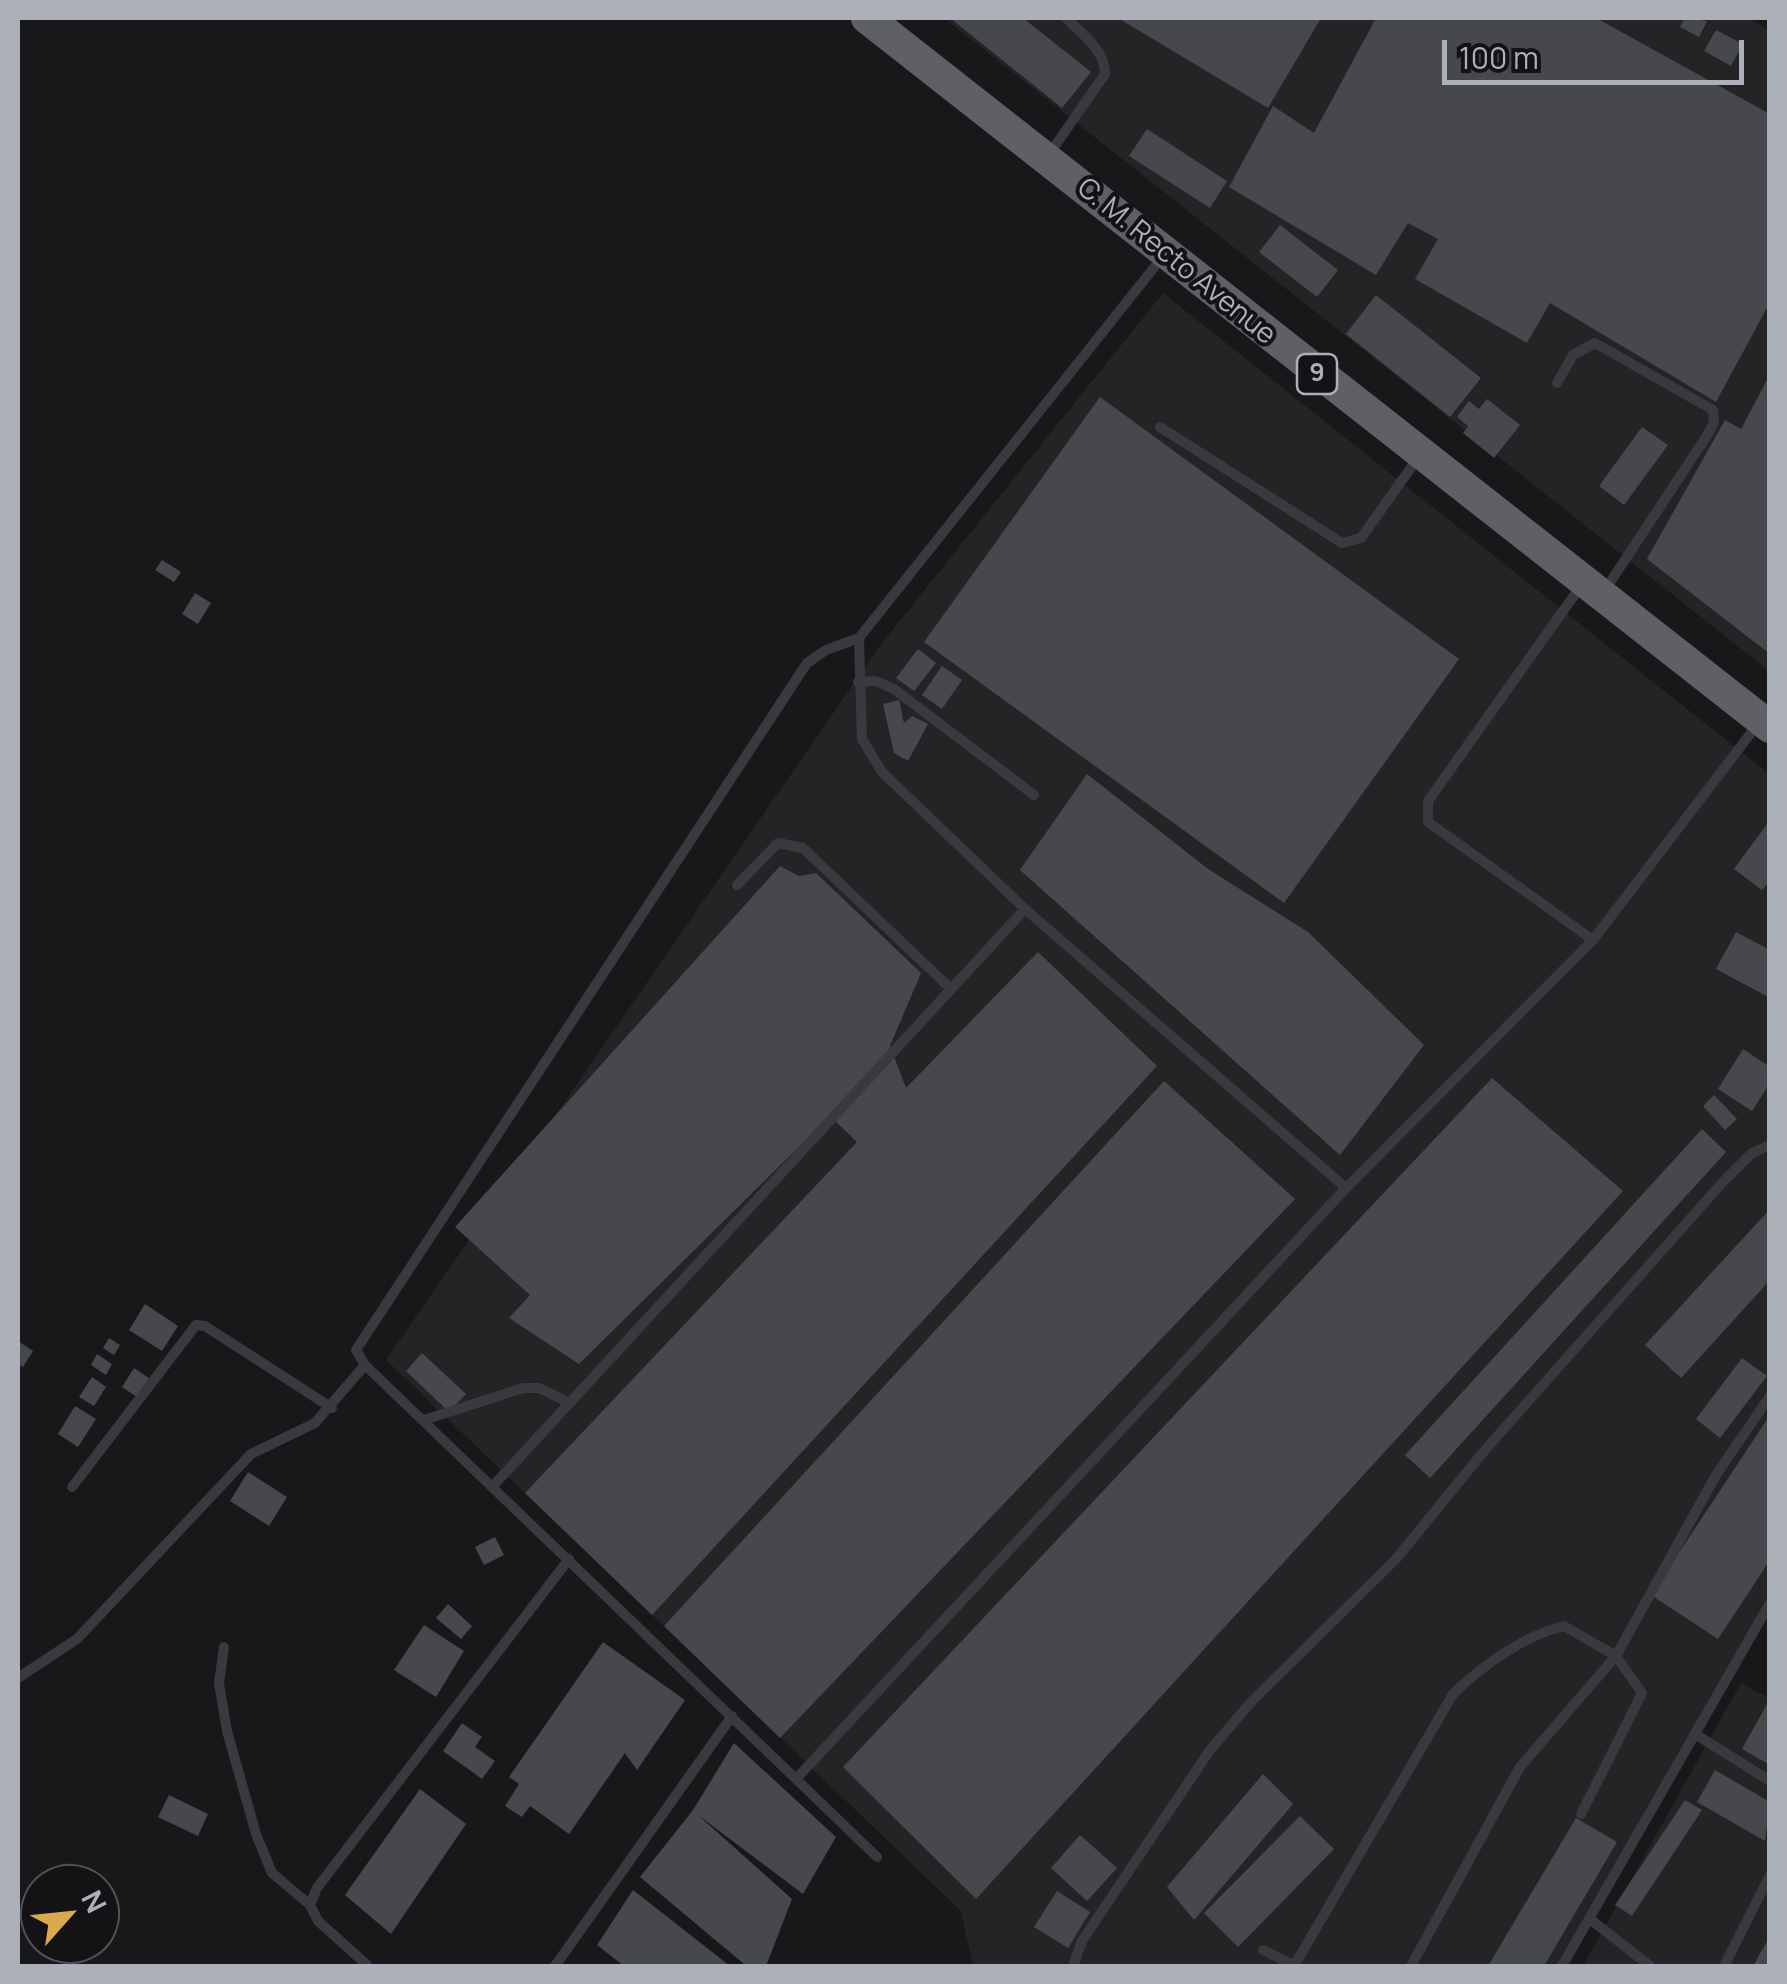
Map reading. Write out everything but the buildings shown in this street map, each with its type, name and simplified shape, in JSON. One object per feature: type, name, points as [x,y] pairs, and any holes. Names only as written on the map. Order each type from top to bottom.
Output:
[{"type":"highway","name":"C. M. Recto Avenue","points":[[867,18],[1765,724]]},
{"type":"lane","points":[[1046,158],[1105,74],[1105,64],[1094,46],[1066,18]]},
{"type":"lane","points":[[877,1857],[365,1365],[358,1356],[358,1346],[807,664],[826,650],[859,638],[1165,254]]},
{"type":"lane","points":[[1557,383],[1573,355],[1594,342],[1713,410],[1714,423],[1424,811],[1428,822],[1593,940]]},
{"type":"lane","points":[[1160,427],[1342,543],[1361,538],[1420,454]]},
{"type":"lane","points":[[859,638],[862,739],[873,762],[1026,909],[1346,1188]]},
{"type":"lane","points":[[858,682],[876,681],[894,689],[1034,794]]},
{"type":"lane","points":[[796,1779],[1346,1188],[1593,940],[1765,724]]},
{"type":"lane","points":[[738,886],[778,843],[803,848],[950,988]]},
{"type":"lane","points":[[493,1486],[1026,909]]},
{"type":"lane","points":[[1073,1966],[1082,1941],[1146,1841],[1241,1713],[1396,1559],[1485,1450],[1722,1183],[1752,1153],[1770,1145]]},
{"type":"lane","points":[[72,1487],[196,1325],[205,1326],[332,1408]]},
{"type":"lane","points":[[18,1678],[77,1639],[251,1454],[315,1422],[332,1408],[365,1365]]},
{"type":"lane","points":[[424,1420],[523,1388],[539,1388],[570,1403]]},
{"type":"lane","points":[[1411,1966],[1520,1767],[1616,1656],[1706,1492],[1770,1396]]},
{"type":"lane","points":[[310,1905],[316,1888],[569,1559]]},
{"type":"lane","points":[[1562,1966],[1770,1603]]},
{"type":"lane","points":[[1262,1950],[1295,1966],[1453,1694],[1487,1665],[1558,1627],[1572,1628],[1616,1656],[1636,1681],[1640,1702],[1581,1814]]},
{"type":"lane","points":[[224,1647],[219,1683],[227,1731],[256,1834],[272,1873],[310,1905],[318,1922],[367,1965]]},
{"type":"lane","points":[[555,1966],[732,1716]]},
{"type":"lane","points":[[1695,1734],[1770,1781]]},
{"type":"lane","points":[[1724,1966],[1770,1875]]},
{"type":"lane","points":[[1590,1919],[1650,1966]]},
{"type":"shaded area","points":[[944,18],[1750,18],[1769,31],[1769,671]]},
{"type":"shaded area","points":[[1163,293],[1769,774],[1769,1609],[1564,1966],[973,1966],[961,1911],[386,1360],[881,644]]},
{"type":"shaded area","points":[[1741,1683],[1769,1698],[1769,1966],[1583,1966]]}]
